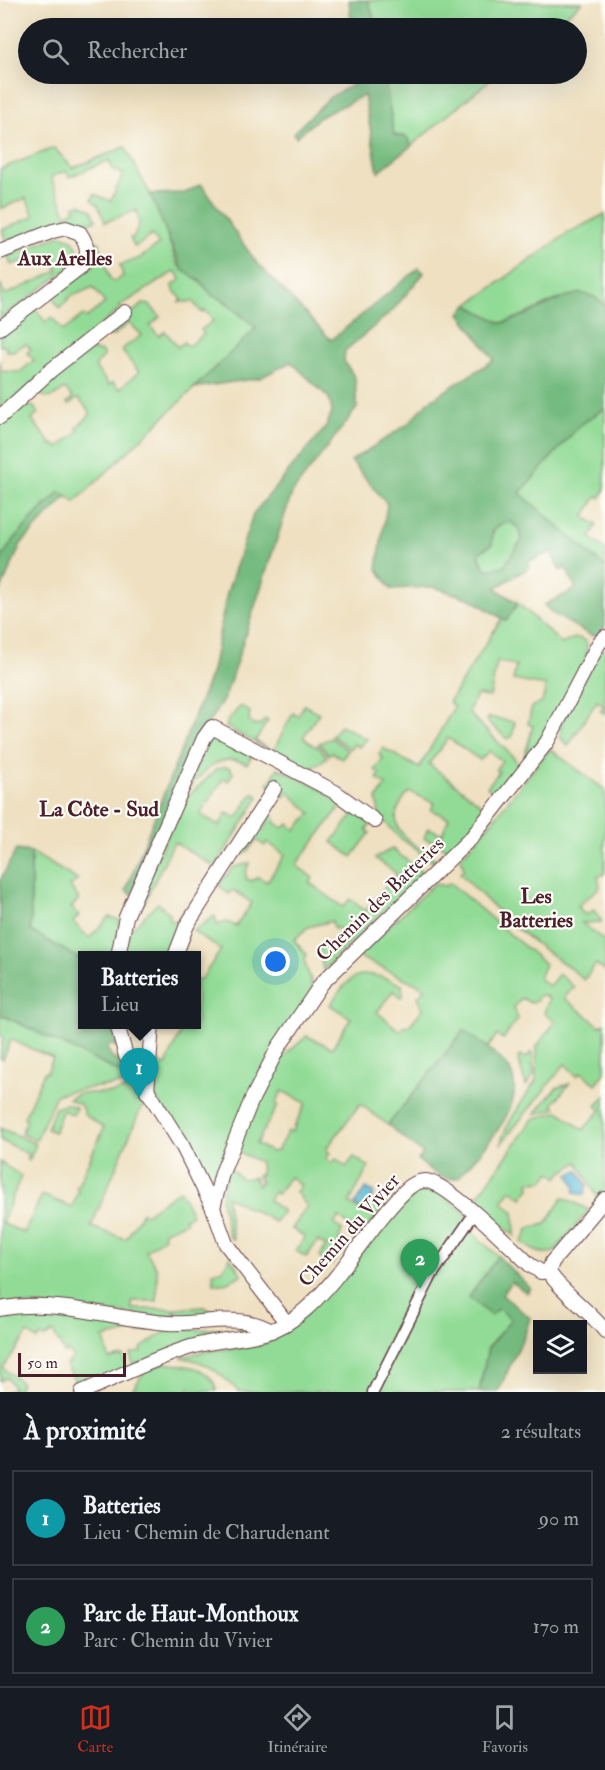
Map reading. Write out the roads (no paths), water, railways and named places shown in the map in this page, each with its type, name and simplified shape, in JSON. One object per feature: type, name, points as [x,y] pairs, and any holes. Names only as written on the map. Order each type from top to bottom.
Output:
[{"type":"street","points":[[0,252],[66,228],[80,233],[88,249],[87,256],[78,268],[0,328]]},
{"type":"street","points":[[0,417],[50,370],[125,312]]},
{"type":"street","name":"Chemin des Batteries","points":[[213,1208],[222,1173],[252,1099],[278,1048],[322,983],[472,837],[547,742],[599,643],[605,637]]},
{"type":"street","points":[[119,951],[126,917],[204,738],[212,727],[335,792],[375,821]]},
{"type":"street","points":[[177,951],[187,925],[274,789]]},
{"type":"street","points":[[118,1029],[126,1056],[183,1147],[213,1208],[226,1244],[286,1323]]},
{"type":"street","points":[[147,1092],[152,1029]]},
{"type":"street","name":"Chemin du Vivier","points":[[82,1392],[193,1346],[262,1335],[286,1323],[305,1310],[328,1287],[396,1202],[415,1183],[425,1181],[434,1183],[458,1198],[530,1265],[541,1272],[549,1271],[551,1278],[585,1308],[605,1331]]},
{"type":"street","points":[[549,1271],[552,1262],[605,1199]]},
{"type":"street","points":[[373,1392],[435,1270],[474,1214]]},
{"type":"street","points":[[0,1309],[30,1305],[64,1306],[167,1323],[248,1322],[271,1331]]},
{"type":"water","points":[[578,1170],[587,1185],[584,1195],[574,1193],[575,1186],[569,1175]]},
{"type":"water","points":[[366,1188],[374,1192],[373,1195],[367,1205],[359,1209],[355,1204]]},
{"type":"place","name":"Batteries","points":[[139,1098]]},
{"type":"place","name":"Parc de Haut-Monthoux","points":[[420,1289]]},
{"type":"district","name":"Aux Arelles","points":[[65,258]]},
{"type":"district","name":"La Côte - Sud","points":[[99,809]]},
{"type":"district","name":"Les Batteries","points":[[536,908]]}]
